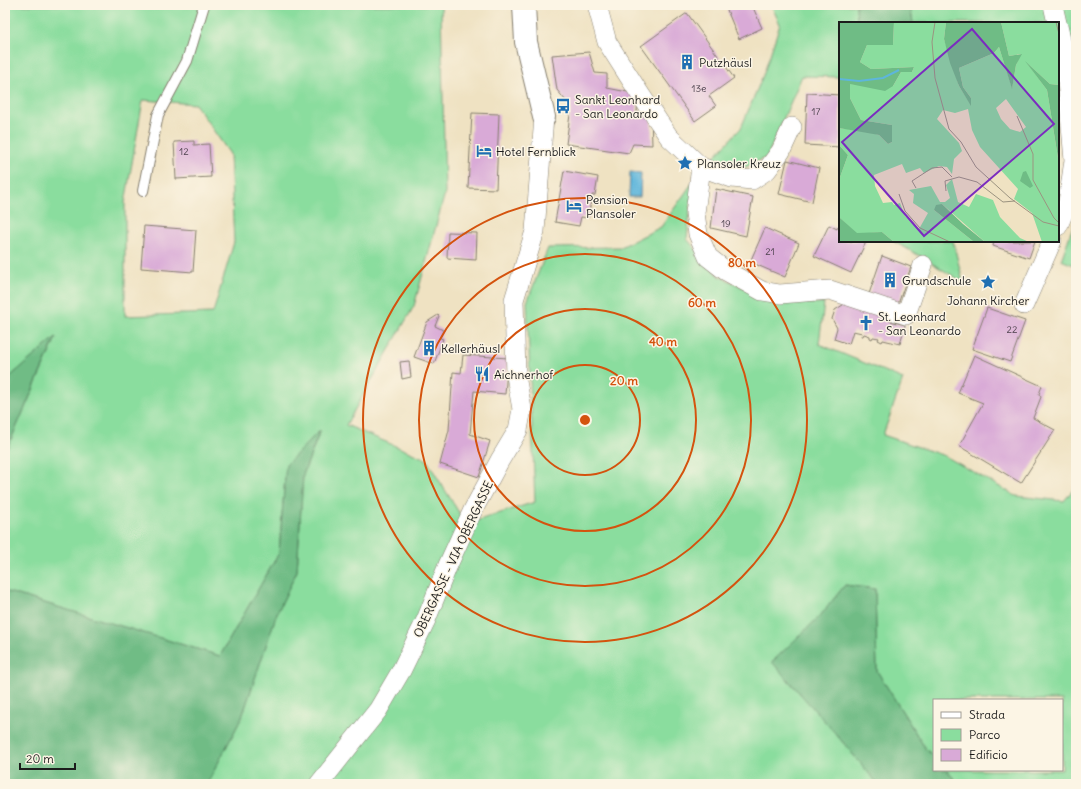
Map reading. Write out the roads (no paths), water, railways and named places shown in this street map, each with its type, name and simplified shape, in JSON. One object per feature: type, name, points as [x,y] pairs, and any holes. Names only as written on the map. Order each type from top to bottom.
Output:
[{"type":"street","name":"OBERGASSE - VIA OBERGASSE","points":[[319,784],[378,710],[401,671],[426,620],[448,565],[473,510],[518,430],[522,409],[516,376],[514,300],[534,231],[544,117],[526,42],[524,5]]},
{"type":"street","points":[[597,5],[607,42],[640,94],[669,138],[701,167],[732,178],[752,180],[767,170],[781,151],[792,128]]},
{"type":"street","points":[[1054,5],[1057,22]]},
{"type":"street","points":[[1059,31],[1065,58],[1074,160],[1068,202],[1059,224]]},
{"type":"street","points":[[701,167],[695,213],[698,234],[708,257],[726,271],[762,291],[780,294],[830,290],[906,315],[923,265]]},
{"type":"street","points":[[1024,306],[1052,242]]},
{"type":"lane","points":[[143,191],[158,115],[187,61],[204,5]]},
{"type":"water","points":[[630,172],[641,173],[640,197],[629,197]]},
{"type":"place","name":"Putzhäusl","points":[[687,62]]},
{"type":"place","name":"Sankt Leonhard - San Leonardo","points":[[563,106]]},
{"type":"place","name":"Hotel Fernblick","points":[[484,151]]},
{"type":"place","name":"Plansoler Kreuz","points":[[685,163]]},
{"type":"place","name":"Pension Plansoler","points":[[574,206]]},
{"type":"place","name":"Grundschule","points":[[890,280]]},
{"type":"place","name":"Johann Kircher","points":[[988,282]]},
{"type":"place","name":"St. Leonhard - San Leonardo","points":[[866,323]]},
{"type":"place","name":"Kellerhäusl","points":[[429,348]]},
{"type":"place","name":"Aichnerhof","points":[[482,374]]}]
